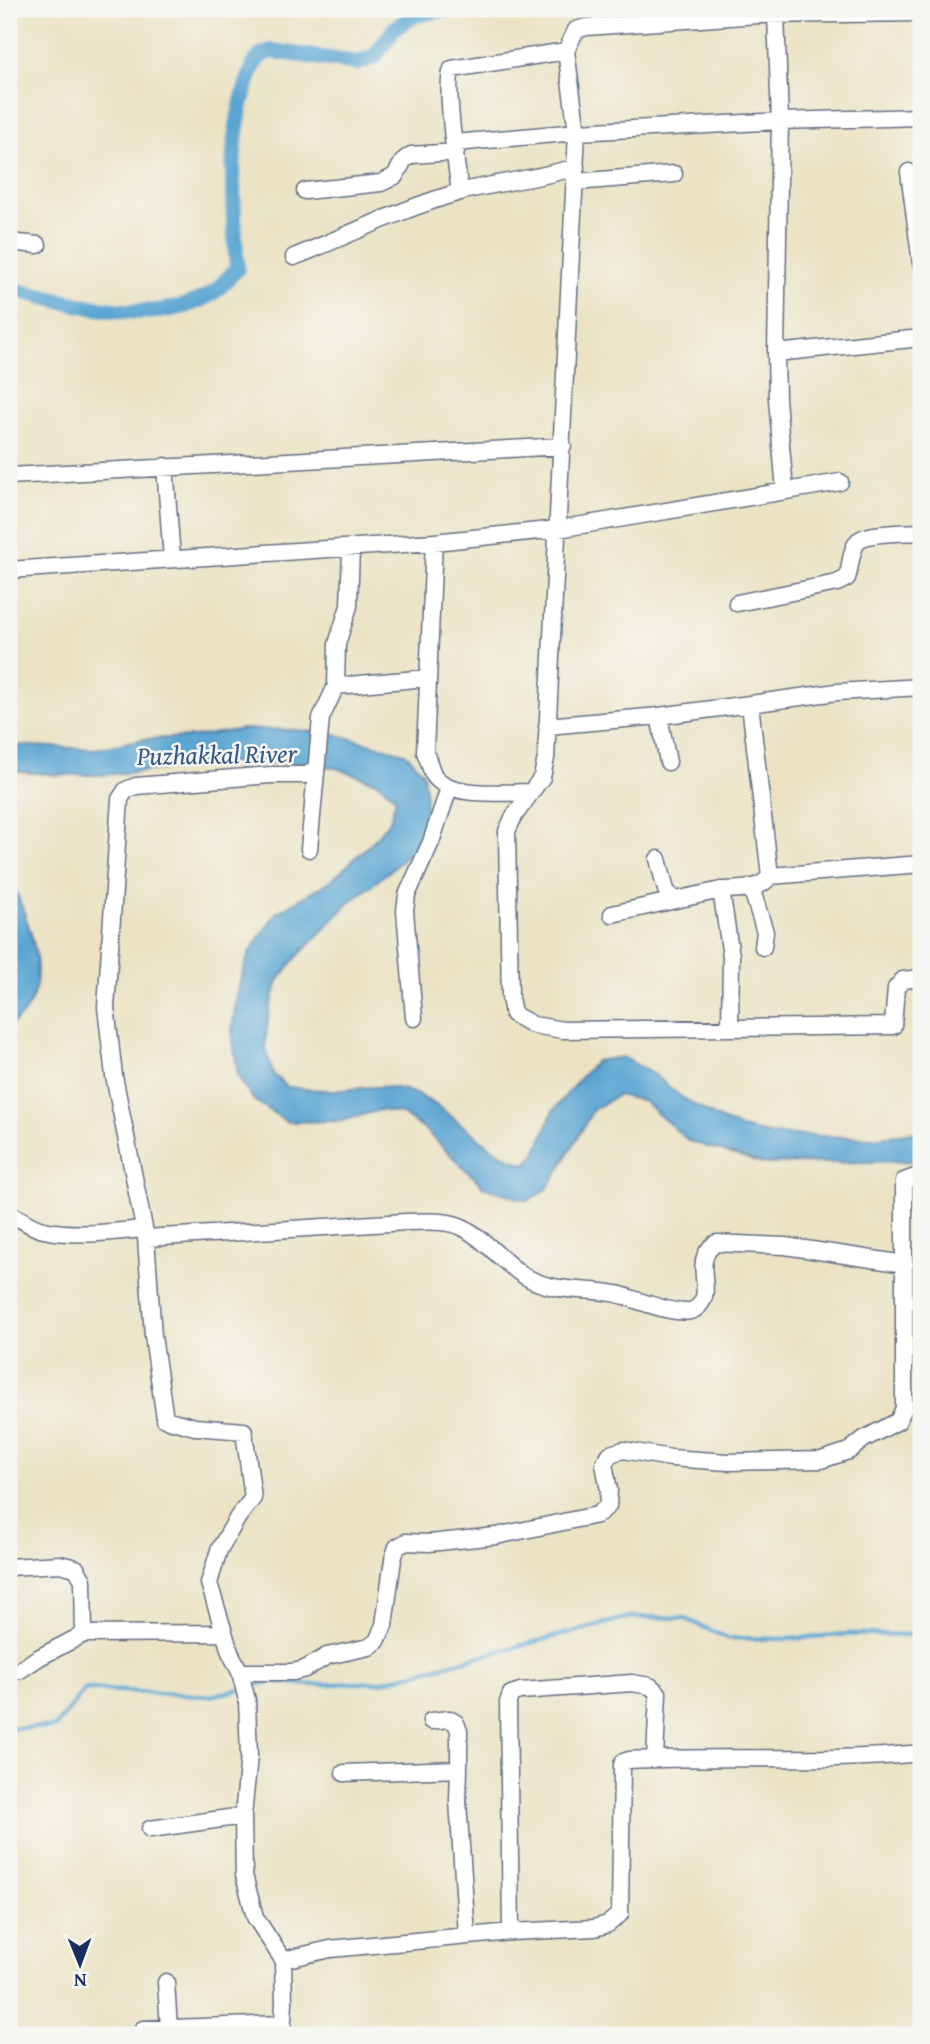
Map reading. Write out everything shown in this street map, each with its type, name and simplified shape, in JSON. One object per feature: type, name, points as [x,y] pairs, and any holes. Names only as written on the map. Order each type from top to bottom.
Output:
[{"type":"street","points":[[921,13],[776,15],[586,27],[576,30],[572,36],[566,51],[578,132],[546,758],[542,777],[507,831],[509,997],[513,1014],[533,1025],[563,1030],[893,1026],[896,988],[904,980],[921,978]]},
{"type":"street","points":[[776,15],[780,121],[776,353],[785,491]]},
{"type":"street","points":[[460,192],[449,80],[452,69],[566,51]]},
{"type":"street","points":[[305,191],[381,184],[395,176],[404,160],[411,155],[578,132],[780,121],[921,117]]},
{"type":"street","points":[[909,172],[921,263]]},
{"type":"street","points":[[294,257],[460,192],[533,179],[575,175],[674,174]]},
{"type":"street","points":[[9,242],[38,244]]},
{"type":"street","points":[[776,353],[921,338]]},
{"type":"street","points":[[9,475],[563,446]]},
{"type":"street","points":[[165,466],[172,559]]},
{"type":"street","points":[[9,570],[433,542],[558,529],[840,482]]},
{"type":"street","points":[[737,603],[837,583],[847,578],[853,552],[859,540],[868,536],[921,532]]},
{"type":"street","points":[[433,542],[425,752],[434,776],[449,788],[485,792],[530,792]]},
{"type":"street","points":[[309,849],[321,718],[336,686],[337,644],[349,606],[351,548]]},
{"type":"street","points":[[336,686],[428,678]]},
{"type":"street","points":[[547,726],[659,716],[838,692],[921,687]]},
{"type":"street","points":[[612,914],[721,890],[751,887],[765,883],[770,876],[750,704]]},
{"type":"street","points":[[659,716],[668,762]]},
{"type":"street","points":[[142,2029],[282,2030],[283,1959],[255,1917],[244,1875],[243,1816],[249,1756],[247,1700],[209,1583],[219,1550],[238,1517],[253,1498],[244,1431],[195,1427],[164,1419],[144,1233],[114,1076],[106,1007],[120,799],[126,790],[136,786],[271,775],[307,775],[316,768]]},
{"type":"street","points":[[415,1018],[405,911],[407,895],[431,842],[449,788]]},
{"type":"street","points":[[658,859],[666,890],[673,900]]},
{"type":"street","points":[[770,876],[921,864]]},
{"type":"street","points":[[751,887],[765,932],[763,947]]},
{"type":"street","points":[[721,890],[731,956],[730,1028]]},
{"type":"street","points":[[241,1677],[305,1669],[327,1656],[369,1647],[377,1641],[384,1625],[393,1559],[397,1548],[406,1542],[429,1543],[496,1536],[597,1514],[608,1506],[610,1490],[604,1464],[610,1454],[623,1450],[671,1458],[728,1462],[821,1460],[849,1451],[864,1439],[898,1421],[904,1408],[913,1352],[905,1264],[904,1181],[921,1175]]},
{"type":"street","points":[[9,1214],[22,1218],[34,1227],[55,1232],[95,1233],[442,1222],[465,1228],[512,1268],[550,1287],[616,1294],[687,1312],[694,1310],[701,1302],[704,1293],[703,1256],[707,1249],[716,1243],[785,1246],[905,1264]]},
{"type":"street","points":[[9,1567],[60,1564],[75,1568],[83,1580],[84,1634]]},
{"type":"street","points":[[20,1670],[84,1634],[224,1633]]},
{"type":"street","points":[[511,1932],[508,1702],[511,1694],[520,1691],[632,1683],[650,1686],[658,1693],[655,1759]]},
{"type":"street","points":[[431,1721],[449,1719],[456,1723],[458,1731],[458,1801],[467,1936]]},
{"type":"street","points":[[283,1959],[330,1949],[511,1932],[594,1928],[608,1924],[620,1914],[622,1765],[629,1760],[845,1759],[921,1754]]},
{"type":"street","points":[[344,1773],[459,1769]]},
{"type":"street","points":[[150,1829],[243,1816]]},
{"type":"street","points":[[166,1982],[169,2028]]},
{"type":"water","name":"Puzhakkal River","points":[[243,729],[334,734],[405,753],[423,772],[426,796],[425,819],[416,847],[349,903],[296,958],[278,981],[269,1012],[265,1045],[273,1074],[287,1087],[314,1090],[368,1087],[402,1089],[426,1099],[495,1150],[526,1164],[536,1153],[553,1111],[580,1078],[596,1061],[623,1057],[655,1075],[680,1096],[740,1128],[769,1134],[874,1138],[921,1131],[921,1161],[763,1164],[689,1141],[643,1101],[618,1095],[593,1110],[546,1190],[527,1201],[484,1187],[425,1130],[402,1114],[380,1110],[342,1121],[287,1122],[254,1100],[238,1077],[232,1031],[238,988],[249,954],[276,913],[332,880],[374,840],[390,820],[396,798],[379,783],[336,768],[294,763],[239,762],[104,775],[9,771],[9,745],[96,749],[144,739],[193,737]]},
{"type":"water","points":[[9,876],[31,934],[37,975],[34,994],[25,1012],[9,1026]]},
{"type":"waterway","points":[[9,289],[86,306],[140,312],[191,304],[214,292],[237,269],[233,199],[234,153],[241,107],[254,64],[262,55],[272,51],[358,63],[374,57],[395,28],[414,16],[445,9]]},
{"type":"waterway","points":[[249,1687],[273,1681],[311,1685],[381,1682],[630,1617],[684,1618],[727,1638],[788,1639],[849,1634],[917,1635],[921,1638]]},
{"type":"waterway","points":[[9,1728],[55,1727],[85,1689],[210,1696],[241,1689]]}]
